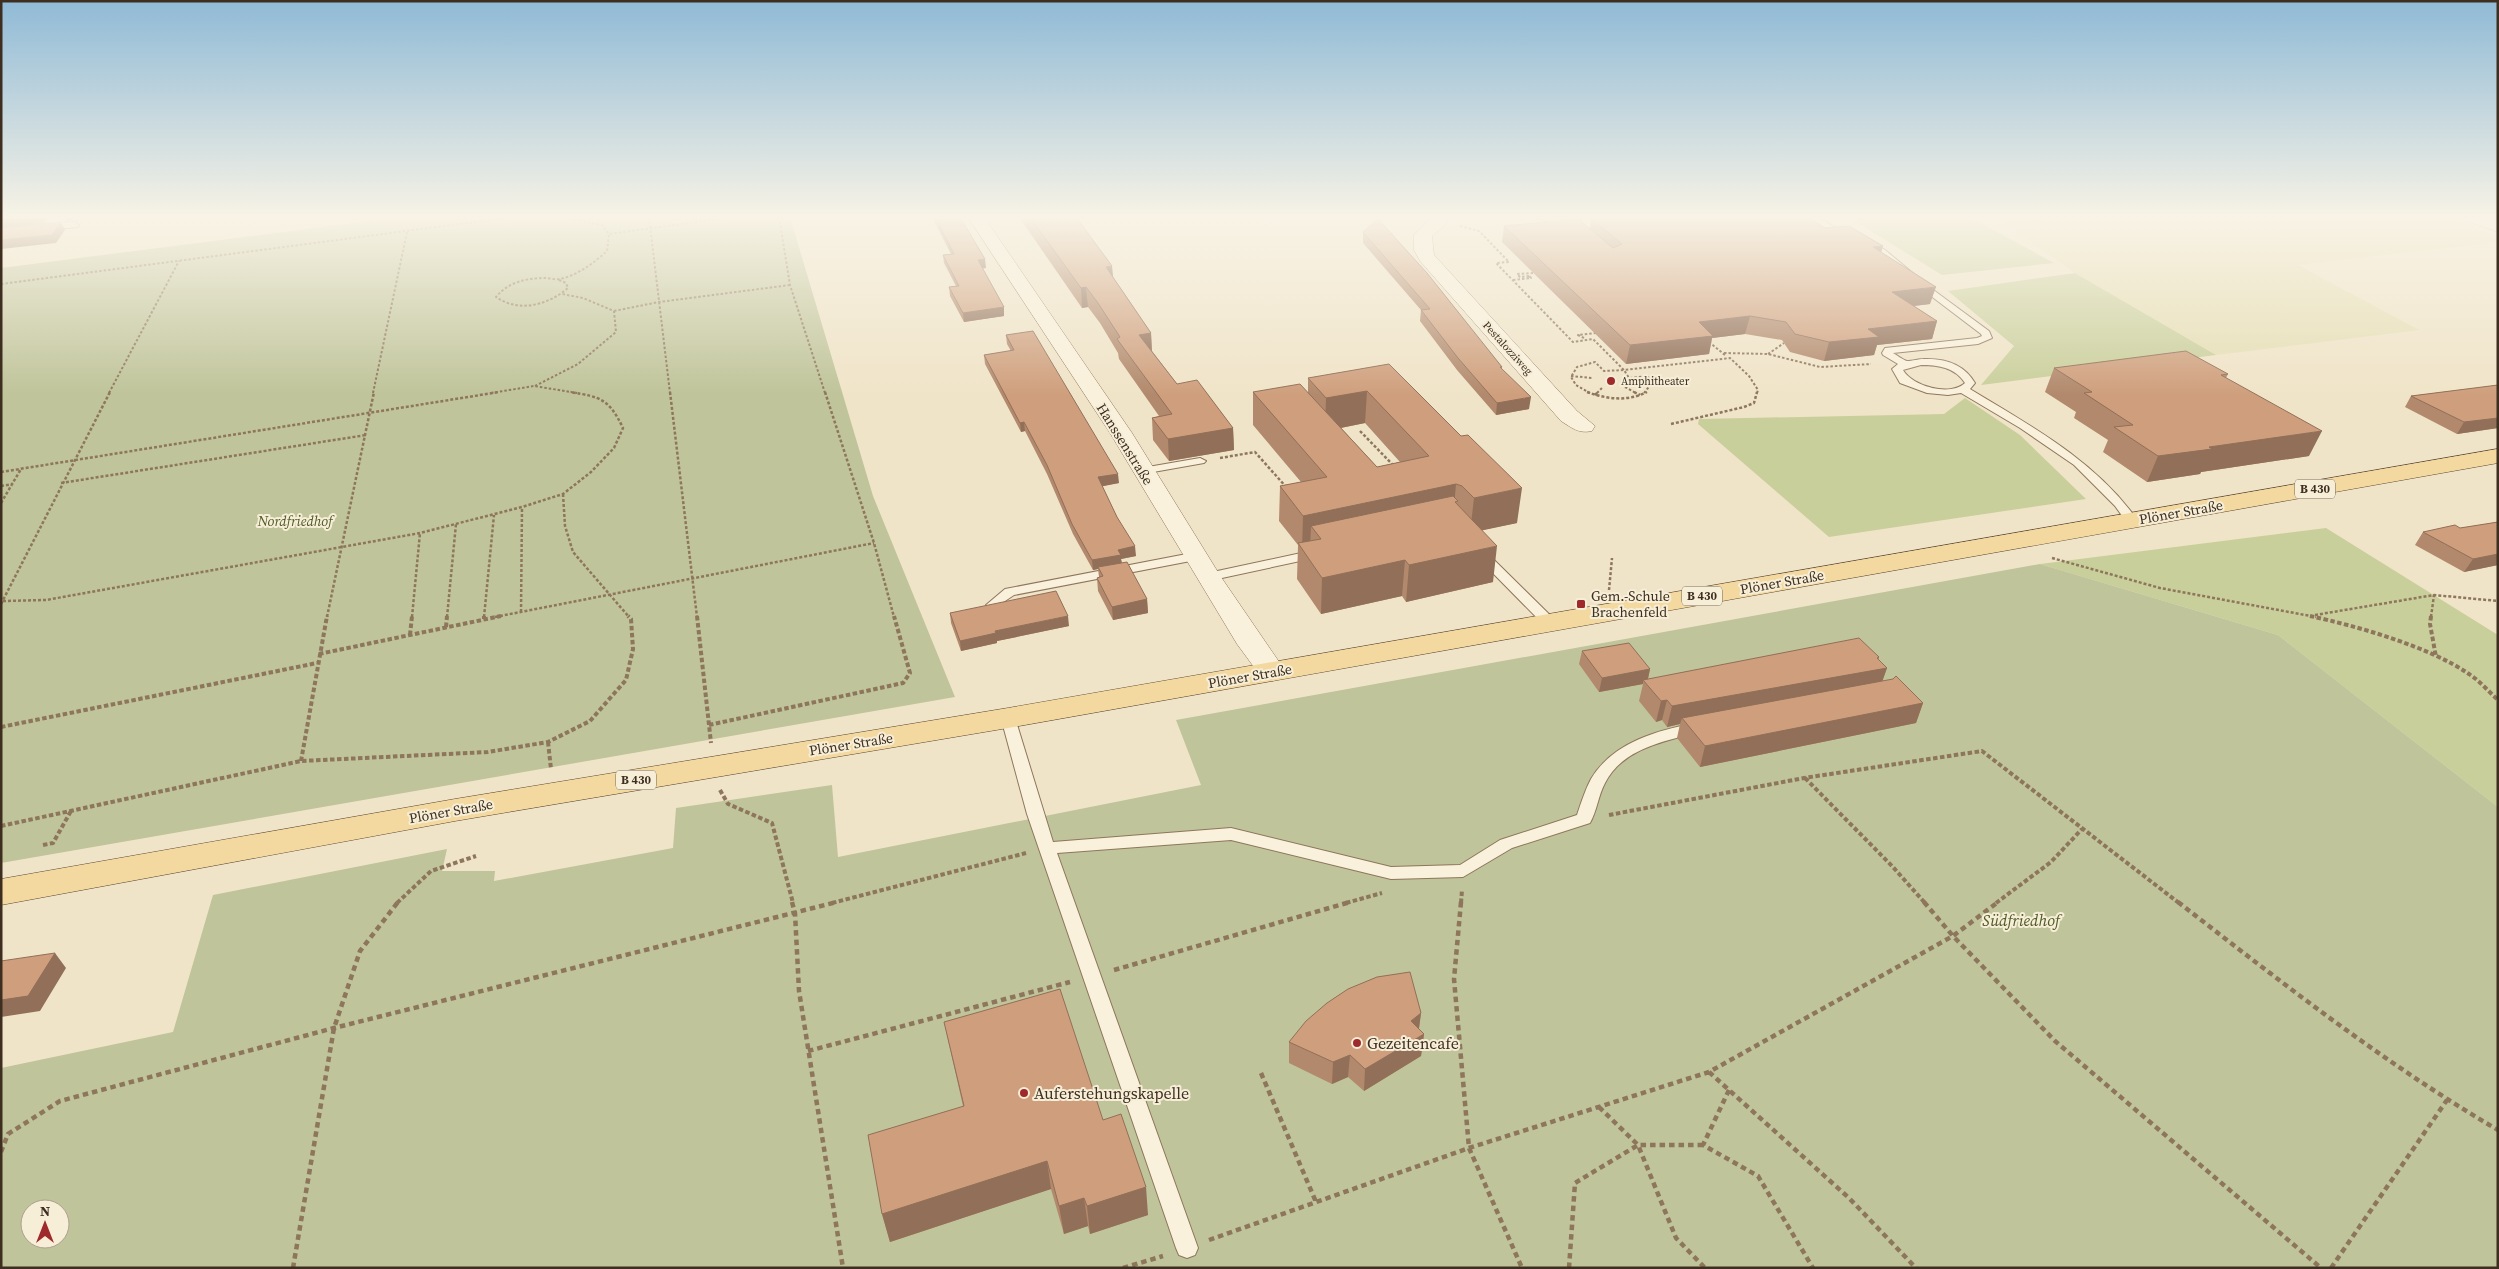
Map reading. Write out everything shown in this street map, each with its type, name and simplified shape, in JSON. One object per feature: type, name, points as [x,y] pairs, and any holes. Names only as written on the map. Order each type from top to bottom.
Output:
[{"type":"main road","name":"Plöner Straße","points":[[1,892],[455,810],[1008,718],[2498,456]]},
{"type":"street","name":"Hanssenstraße","points":[[1016,276],[1121,433],[1142,471],[1197,556],[1208,577],[1251,644],[1272,672]]},
{"type":"street","name":"Pestalozziweg","points":[[1443,276],[1569,416],[1584,426]]},
{"type":"lane","points":[[1904,363],[1887,353],[1889,350],[1978,341],[1987,338],[1986,334],[1913,276]]},
{"type":"lane","points":[[1963,390],[1970,382],[1963,372],[1941,364],[1920,361],[1904,363],[1897,369],[1904,381],[1926,390],[1948,392],[1963,390],[2016,421],[2078,463],[2119,503],[2132,520]]},
{"type":"lane","points":[[1142,471],[1200,461]]},
{"type":"lane","points":[[1472,545],[1550,623]]},
{"type":"lane","points":[[1208,577],[1331,551]]},
{"type":"lane","points":[[993,605],[1010,592],[1197,556]]},
{"type":"lane","points":[[1008,718],[1025,783],[1187,1248]]},
{"type":"lane","points":[[1048,848],[1231,834],[1391,873],[1463,871],[1506,844],[1584,819],[1601,776],[1626,751],[1664,734],[1713,725]]},
{"type":"path","points":[[1,284],[59,276]]},
{"type":"path","points":[[2,603],[61,483],[170,276]]},
{"type":"path","points":[[301,761],[317,663],[371,412],[397,276]]},
{"type":"path","points":[[559,280],[567,276]]},
{"type":"path","points":[[656,276],[694,580],[711,741],[707,767],[728,804],[772,823],[795,913],[798,991],[843,1268]]},
{"type":"path","points":[[709,725],[903,683],[910,673],[874,544],[789,276]]},
{"type":"path","points":[[1508,276],[1573,342],[1593,339]]},
{"type":"path","points":[[1512,280],[1532,278],[1529,276]]},
{"type":"path","points":[[527,280],[559,280],[566,283],[568,288],[562,294],[531,304],[514,305],[501,302],[496,297],[500,291],[527,280]]},
{"type":"path","points":[[562,294],[583,298],[614,311],[659,302],[790,285]]},
{"type":"path","points":[[1,472],[534,386],[574,368],[596,351],[616,332],[614,311]]},
{"type":"path","points":[[1596,333],[1578,335],[1581,339],[1593,339],[1624,370],[1629,378],[1647,375],[1651,386],[1641,395],[1612,398],[1595,395],[1572,382],[1571,376],[1577,367],[1595,362],[1604,371],[1624,370],[1730,358]]},
{"type":"path","points":[[1671,424],[1706,415],[1736,411],[1754,403],[1758,390],[1749,376],[1730,358],[1704,339]]},
{"type":"path","points":[[1768,354],[1784,343]]},
{"type":"path","points":[[1724,354],[1768,354],[1820,367],[1904,363]]},
{"type":"path","points":[[1571,376],[1592,378]]},
{"type":"path","points":[[2,603],[46,600],[420,533],[494,515],[563,494],[591,472],[614,448],[623,428],[613,408],[596,396],[534,386]]},
{"type":"path","points":[[1595,395],[1603,387]]},
{"type":"path","points":[[1625,387],[1641,395]]},
{"type":"path","points":[[1360,431],[1399,470]]},
{"type":"path","points":[[61,483],[366,434]]},
{"type":"path","points":[[1200,461],[1255,452],[1291,493]]},
{"type":"path","points":[[1,503],[22,468]]},
{"type":"path","points":[[1,486],[13,484]]},
{"type":"path","points":[[1,826],[301,761],[488,752],[548,742],[590,721],[626,680],[633,649],[631,618],[572,552],[565,526],[563,494]]},
{"type":"path","points":[[521,612],[522,507]]},
{"type":"path","points":[[484,619],[494,515]]},
{"type":"path","points":[[446,627],[456,524]]},
{"type":"path","points":[[410,635],[420,533]]},
{"type":"path","points":[[2022,540],[2051,558],[2160,588],[2312,616],[2377,633],[2436,657],[2469,674],[2498,700]]},
{"type":"path","points":[[319,654],[610,593],[694,580],[874,544]]},
{"type":"path","points":[[1609,591],[1612,558]]},
{"type":"path","points":[[2312,616],[2434,595],[2498,601]]},
{"type":"path","points":[[2434,595],[2430,624],[2436,657]]},
{"type":"path","points":[[1,727],[317,663]]},
{"type":"path","points":[[1584,819],[1804,778],[1982,751],[2268,972],[2447,1100],[2498,1130]]},
{"type":"path","points":[[1804,778],[1892,866],[1953,936],[2055,1041],[2321,1268]]},
{"type":"path","points":[[43,845],[53,843],[71,811]]},
{"type":"path","points":[[1123,1268],[1187,1248],[1469,1148],[1709,1072],[1953,936],[2051,862],[2082,829]]},
{"type":"path","points":[[1,1152],[8,1134],[60,1101],[334,1028],[795,913],[957,869],[1048,848]]},
{"type":"path","points":[[293,1268],[334,1028],[360,951],[392,908],[431,871],[476,856]]},
{"type":"path","points":[[1463,871],[1454,979],[1469,1148],[1522,1268]]},
{"type":"path","points":[[1709,1072],[1850,1198],[1916,1268]]},
{"type":"path","points":[[1261,1073],[1316,1202]]},
{"type":"path","points":[[1703,1145],[1729,1090]]},
{"type":"path","points":[[2330,1268],[2447,1100]]},
{"type":"path","points":[[1599,1107],[1638,1145],[1676,1238],[1705,1268]]},
{"type":"path","points":[[1570,1268],[1576,1183],[1638,1145],[1703,1145],[1758,1176],[1798,1246],[1813,1268]]},
{"type":"shaded area","points":[[2081,276],[2319,276],[2419,330],[2216,355]]},
{"type":"green space","name":"Nordfriedhof","points":[[1,276],[808,276],[873,496],[955,697],[1,863]]},
{"type":"green space","points":[[2052,276],[2081,276],[2216,355],[1981,385],[2014,346],[1948,291]]},
{"type":"green space","points":[[1965,398],[2020,435],[2086,499],[1829,537],[1698,424],[1699,419],[1944,414]]},
{"type":"green space","points":[[2326,528],[2498,635],[2498,807],[2278,635],[2040,564]]},
{"type":"green space","name":"Südfriedhof","points":[[2040,564],[2278,635],[2498,807],[2498,1268],[1,1268],[1,1068],[173,1032],[213,895],[447,849],[442,871],[495,871],[494,881],[673,848],[676,808],[832,785],[838,857],[1201,785],[1176,720]]},
{"type":"building","points":[[954,276],[987,276],[1004,307],[963,313],[949,287],[959,286]]},
{"type":"building","points":[[1073,276],[1112,276],[1151,333],[1139,335],[1177,384],[1197,380],[1233,428],[1168,439],[1152,418],[1172,414],[1117,339],[1120,337],[1098,303],[1086,287],[1081,288]]},
{"type":"building","points":[[1401,276],[1430,276],[1502,367],[1500,367],[1531,397],[1497,403],[1458,358],[1421,310],[1430,309]]},
{"type":"building","points":[[1557,276],[1919,276],[1936,287],[1892,292],[1937,321],[1868,329],[1879,337],[1829,342],[1795,334],[1786,322],[1750,316],[1699,322],[1713,336],[1630,345]]},
{"type":"building","points":[[1033,331],[1118,474],[1098,477],[1117,517],[1135,546],[1118,550],[1121,555],[1092,560],[1072,524],[1047,465],[1024,422],[1020,423],[984,355],[1014,350],[1006,335]]},
{"type":"building","points":[[2186,351],[2228,374],[2221,375],[2322,431],[2158,456],[2114,427],[2133,425],[2084,393],[2092,392],[2054,368]]},
{"type":"building","points":[[1389,364],[1461,436],[1468,435],[1522,488],[1474,498],[1462,486],[1456,484],[1303,516],[1280,486],[1327,477],[1253,392],[1300,384],[1377,467],[1429,456],[1367,391],[1326,398],[1308,378]]},
{"type":"building","points":[[2498,385],[2498,418],[2464,422],[2411,396]]},
{"type":"building","points":[[1453,496],[1458,501],[1455,502],[1497,546],[1409,565],[1405,560],[1322,578],[1298,543],[1321,539],[1311,526]]},
{"type":"building","points":[[2498,522],[2498,554],[2473,559],[2423,532],[2455,525],[2460,528]]},
{"type":"building","points":[[1127,562],[1147,599],[1112,607],[1097,578],[1103,576],[1098,567]]},
{"type":"building","points":[[1056,591],[1068,616],[995,631],[996,633],[960,641],[950,613]]},
{"type":"building","points":[[1859,638],[1879,657],[1877,658],[1887,668],[1672,706],[1667,700],[1661,701],[1643,680]]},
{"type":"building","points":[[1629,643],[1650,669],[1602,678],[1582,651]]},
{"type":"building","points":[[1896,676],[1923,703],[1705,746],[1682,718],[1893,679]]},
{"type":"building","points":[[55,953],[28,996],[1,1000],[1,961]]},
{"type":"building","name":"Gezeitencafe","points":[[1410,972],[1421,1013],[1411,1021],[1424,1034],[1365,1069],[1350,1055],[1333,1062],[1289,1042],[1306,1021],[1327,1003],[1348,989],[1377,977]]},
{"type":"building","name":"Auferstehungskapelle","points":[[1060,989],[1103,1120],[1121,1114],[1146,1187],[1087,1206],[1084,1198],[1059,1206],[1047,1161],[882,1214],[868,1135],[964,1106],[944,1022]]},
{"type":"place","name":"Amphitheater","points":[[1611,381]]},
{"type":"place","name":"Gem.-Schule Brachenfeld","points":[[1581,604]]},
{"type":"place","name":"Gezeitencafe","points":[[1357,1043]]},
{"type":"place","name":"Auferstehungskapelle","points":[[1024,1093]]}]
